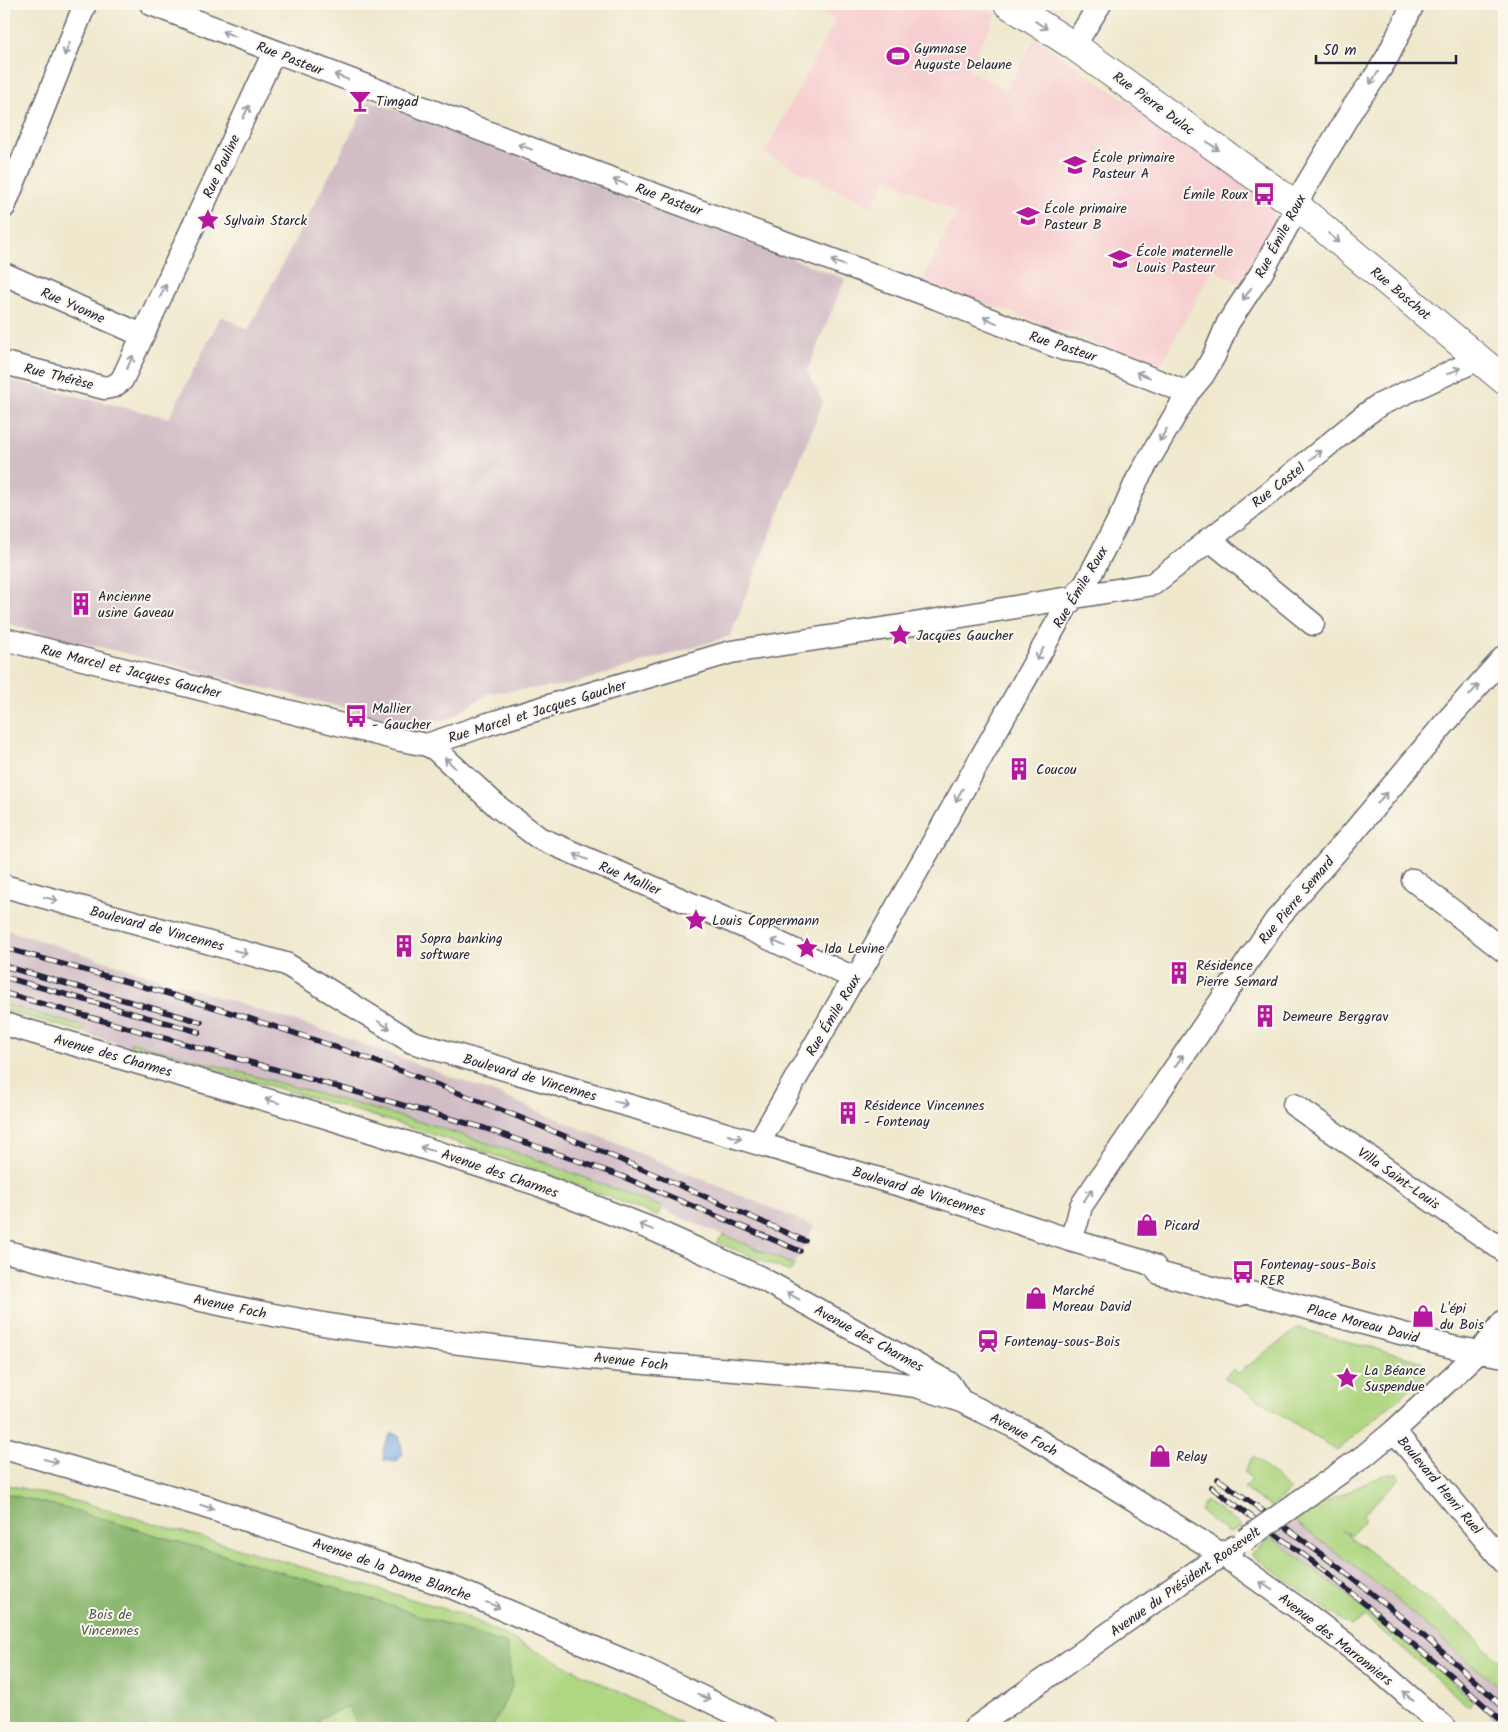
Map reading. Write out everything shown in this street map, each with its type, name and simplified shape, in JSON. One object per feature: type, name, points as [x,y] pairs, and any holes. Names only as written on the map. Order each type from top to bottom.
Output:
[{"type":"main road","name":"Rue Pierre Dulac","points":[[1008,4],[1074,46],[1297,206]]},
{"type":"main road","name":"Rue Boschot","points":[[1297,206],[1504,380]]},
{"type":"street","points":[[4,207],[85,4]]},
{"type":"street","name":"Rue Pasteur","points":[[151,4],[555,158],[936,298],[1064,349],[1085,352],[1188,393]]},
{"type":"street","points":[[1074,46],[1100,4]]},
{"type":"street","name":"Rue Émile Roux","points":[[760,1144],[765,1132],[854,978],[860,972],[1066,607],[1086,583],[1125,508],[1137,480],[1188,393],[1207,369],[1220,345],[1228,323],[1262,272],[1302,194],[1354,106],[1388,56],[1413,4]]},
{"type":"street","name":"Rue Pauline","points":[[114,386],[122,380],[274,52]]},
{"type":"street","name":"Rue Yvonne","points":[[4,274],[142,335]]},
{"type":"street","name":"Rue Castel","points":[[1074,598],[1152,584],[1380,405],[1478,359]]},
{"type":"street","name":"Rue Thérèse","points":[[4,363],[105,388],[114,386]]},
{"type":"street","points":[[1209,539],[1313,624]]},
{"type":"street","name":"Rue Marcel et Jacques Gaucher","points":[[4,639],[401,740],[427,744],[731,652],[1074,598]]},
{"type":"street","name":"Rue Pierre Semard","points":[[1070,1240],[1081,1206],[1276,920],[1504,657]]},
{"type":"street","name":"Rue Mallier","points":[[427,744],[538,838],[749,929],[854,978]]},
{"type":"street","points":[[1414,880],[1504,951]]},
{"type":"street","name":"Boulevard de Vincennes","points":[[4,886],[286,964],[412,1042],[944,1198],[1070,1240]]},
{"type":"street","name":"Avenue des Charmes","points":[[4,1024],[319,1115],[534,1183],[654,1230],[759,1277],[950,1383],[961,1401]]},
{"type":"street","name":"Villa Saint-Louis","points":[[1294,1106],[1504,1251]]},
{"type":"street","name":"Place Moreau David","points":[[1070,1240],[1154,1266],[1160,1273],[1180,1280],[1238,1295],[1246,1292],[1452,1347],[1504,1356]]},
{"type":"street","name":"Avenue Foch","points":[[4,1251],[197,1299],[278,1316],[355,1329],[522,1350],[916,1386],[961,1401],[1023,1431],[1223,1555]]},
{"type":"street","name":"Avenue du Président Roosevelt","points":[[974,1728],[1364,1456],[1394,1431],[1480,1351],[1504,1321]]},
{"type":"street","points":[[886,1382],[895,1368],[896,1354]]},
{"type":"street","name":"Boulevard Henri Ruel","points":[[1394,1431],[1504,1562]]},
{"type":"street","name":"Avenue de la Dame Blanche","points":[[4,1448],[204,1506],[451,1587],[644,1669],[765,1728]]},
{"type":"street","name":"Avenue des Marronniers","points":[[1223,1555],[1309,1616],[1372,1664],[1445,1728]]},
{"type":"shaded area","points":[[826,4],[974,4],[996,15],[967,70],[1007,90],[1035,38],[1272,202],[1276,219],[1239,283],[1213,269],[1159,368],[1023,316],[922,281],[957,213],[888,178],[872,207],[764,153],[835,21],[821,13]]},
{"type":"shaded area","points":[[369,100],[845,279],[807,371],[823,402],[730,636],[569,685],[489,693],[449,719],[409,724],[4,623],[4,379],[169,418],[221,316],[248,330]]},
{"type":"shaded area","points":[[4,929],[341,1036],[500,1095],[814,1226],[794,1265],[673,1214],[661,1207],[527,1156],[435,1126],[132,1042],[130,1047],[89,1035],[83,1032],[84,1027],[4,1004]]},
{"type":"shaded area","points":[[1295,1521],[1385,1590],[1504,1692],[1504,1726],[1398,1635],[1272,1537]]},
{"type":"green space","points":[[4,1004],[85,1027],[83,1032],[4,1010]]},
{"type":"green space","points":[[131,1042],[435,1126],[527,1156],[662,1207],[657,1216],[470,1147],[326,1102],[130,1047]]},
{"type":"green space","points":[[724,1235],[794,1265],[790,1272],[716,1242]]},
{"type":"green space","points":[[1298,1328],[1421,1361],[1427,1373],[1337,1451],[1224,1377],[1233,1369],[1237,1374]]},
{"type":"green space","points":[[1253,1456],[1290,1490],[1271,1507],[1244,1489],[1251,1479],[1244,1472]]},
{"type":"green space","points":[[1397,1473],[1401,1477],[1362,1515],[1366,1519],[1351,1535],[1341,1529],[1462,1626],[1504,1665],[1504,1692],[1385,1590],[1295,1521],[1313,1508],[1386,1474]]},
{"type":"green space","name":"Bois de Vincennes","points":[[4,1484],[95,1506],[462,1614],[691,1728],[4,1728]]},
{"type":"green space","name":"Bois de Vincennes","points":[[4,1493],[72,1510],[358,1595],[507,1644],[512,1687],[492,1728],[358,1728],[349,1707],[319,1718],[319,1728],[4,1728]]},
{"type":"green space","points":[[1206,1501],[1242,1526],[1228,1533],[1200,1511]]},
{"type":"green space","points":[[1272,1537],[1398,1635],[1473,1700],[1469,1707],[1366,1617],[1351,1627],[1251,1554]]},
{"type":"water","points":[[391,1433],[399,1435],[403,1454],[396,1462],[384,1460],[383,1449]]},
{"type":"railway","points":[[4,948],[216,1008],[341,1049],[517,1116],[805,1241]]},
{"type":"railway","points":[[4,966],[201,1022]]},
{"type":"railway","points":[[4,977],[199,1032]]},
{"type":"railway","points":[[4,993],[484,1128],[621,1176],[800,1251]]},
{"type":"railway","points":[[1218,1479],[1366,1588],[1471,1677],[1504,1708]]},
{"type":"railway","points":[[1211,1487],[1324,1570],[1449,1674],[1504,1723]]},
{"type":"place","name":"Gymnase Auguste Delaune","points":[[898,56]]},
{"type":"place","name":"Timgad","points":[[360,101]]},
{"type":"place","name":"École primaire Pasteur A","points":[[1075,165]]},
{"type":"place","name":"Émile Roux","points":[[1264,194]]},
{"type":"place","name":"École primaire Pasteur B","points":[[1028,216]]},
{"type":"place","name":"Sylvain Starck","points":[[208,220]]},
{"type":"place","name":"École maternelle Louis Pasteur","points":[[1120,259]]},
{"type":"place","name":"Ancienne usine Gaveau","points":[[81,604]]},
{"type":"place","name":"Jacques Gaucher","points":[[900,635]]},
{"type":"place","name":"Mallier - Gaucher","points":[[356,716]]},
{"type":"place","name":"Coucou","points":[[1019,769]]},
{"type":"place","name":"Louis Coppermann","points":[[696,920]]},
{"type":"place","name":"Sopra banking software","points":[[404,946]]},
{"type":"place","name":"Ida Levine","points":[[807,948]]},
{"type":"place","name":"Résidence Pierre Semard","points":[[1179,973]]},
{"type":"place","name":"Demeure Berggrav","points":[[1265,1016]]},
{"type":"place","name":"Résidence Vincennes - Fontenay","points":[[848,1113]]},
{"type":"place","name":"Picard","points":[[1147,1225]]},
{"type":"place","name":"Fontenay-sous-Bois RER","points":[[1243,1272]]},
{"type":"place","name":"Marché Moreau David","points":[[1036,1298]]},
{"type":"place","name":"L'épi du Bois","points":[[1423,1316]]},
{"type":"place","name":"Fontenay-sous-Bois","points":[[988,1341]]},
{"type":"place","name":"La Béance Suspendue","points":[[1347,1378]]},
{"type":"place","name":"Relay","points":[[1160,1456]]}]
